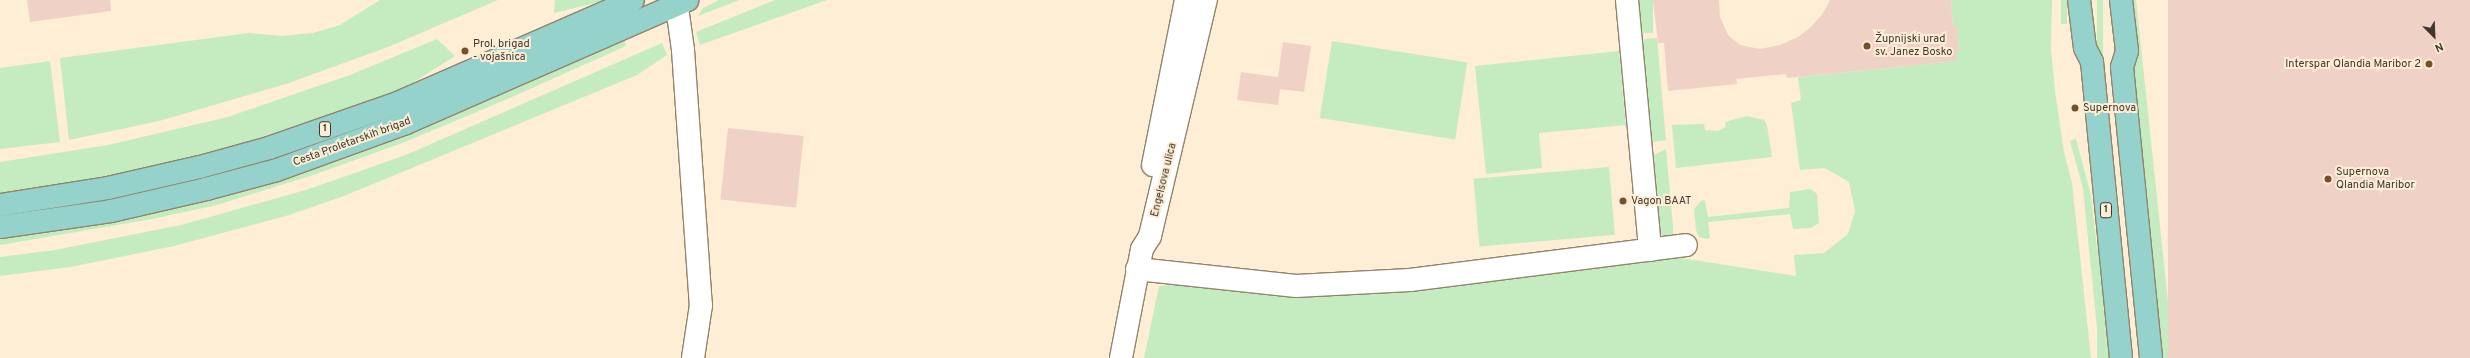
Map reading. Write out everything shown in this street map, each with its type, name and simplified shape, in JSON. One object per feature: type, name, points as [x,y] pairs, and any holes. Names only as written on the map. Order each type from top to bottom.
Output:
[{"type":"main road","name":"Cesta Proletarskih brigad","points":[[0,205],[108,188],[200,167],[269,148],[400,102],[633,0]]},
{"type":"main road","name":"1","points":[[2079,0],[2085,48],[2092,62],[2121,358]]},
{"type":"main road","points":[[2091,0],[2096,49],[2092,62]]},
{"type":"main road","points":[[2110,0],[2115,52],[2122,67],[2151,358]]},
{"type":"main road","points":[[2121,0],[2127,51],[2122,67]]},
{"type":"main road","name":"Cesta Proletarskih brigad","points":[[0,227],[111,211],[206,189],[277,170],[413,120],[680,1]]},
{"type":"street","points":[[1186,0],[1140,233],[1140,259],[1296,286],[1410,280],[1686,245]]},
{"type":"street","name":"Engelsova ulica","points":[[1121,358],[1140,259],[1150,236],[1206,0]]},
{"type":"street","points":[[1627,0],[1650,250]]},
{"type":"street","points":[[680,1],[701,305],[693,358]]},
{"type":"green space","points":[[380,0],[498,0],[388,47],[286,84],[159,121],[69,140],[60,58],[249,33],[281,36],[313,33],[340,25]]},
{"type":"green space","points":[[555,0],[607,0],[554,13]]},
{"type":"green space","points":[[719,0],[739,0],[698,16],[703,8]]},
{"type":"green space","points":[[775,0],[827,0],[700,45],[696,32]]},
{"type":"green space","points":[[1633,0],[1653,0],[1653,33],[1633,33]]},
{"type":"green space","points":[[1951,0],[2052,0],[2051,50],[2055,91],[2064,152],[2072,183],[2091,358],[1144,358],[1159,286],[1661,255],[1796,276],[1794,255],[1824,253],[1848,234],[1855,211],[1849,182],[1825,168],[1800,170],[1791,103],[1801,100],[1798,77],[1956,61],[1956,52],[1959,51],[1957,25],[1953,26]]},
{"type":"green space","points":[[2061,0],[2067,0],[2067,24],[2061,24]]},
{"type":"green space","points":[[2097,0],[2103,0],[2103,358],[2097,358]]},
{"type":"green space","points":[[2127,0],[2136,0],[2174,358],[2163,358]]},
{"type":"green space","points":[[1657,38],[1666,141],[1647,142],[1638,40]]},
{"type":"green space","points":[[437,39],[455,56],[403,89],[343,112],[283,133],[174,163],[110,177],[0,195],[0,162],[108,145],[228,117],[350,75]]},
{"type":"green space","points":[[624,39],[626,46],[505,100],[405,142],[316,174],[217,205],[152,219],[0,245],[0,239],[132,217],[418,129]]},
{"type":"green space","points":[[1332,41],[1467,62],[1455,139],[1320,118]]},
{"type":"green space","points":[[662,43],[667,55],[637,75],[344,196],[289,215],[174,246],[70,267],[0,276],[0,257],[55,250],[181,225],[306,190],[355,173],[408,154]]},
{"type":"green space","points":[[1619,51],[1626,125],[1539,133],[1542,168],[1486,174],[1475,66]]},
{"type":"green space","points":[[50,61],[60,142],[0,149],[0,68]]},
{"type":"green space","points":[[1747,116],[1764,120],[1767,125],[1772,157],[1676,168],[1672,125],[1704,124],[1705,130],[1718,131],[1726,127],[1725,122]]},
{"type":"green space","points":[[2076,139],[2091,195],[2109,358],[2100,358],[2083,189],[2070,141]]},
{"type":"green space","points":[[1666,149],[1673,227],[1673,233],[1667,239],[1658,237],[1648,158]]},
{"type":"green space","points":[[1609,167],[1615,235],[1479,247],[1474,179]]},
{"type":"green space","points":[[1811,189],[1817,194],[1819,223],[1811,228],[1793,229],[1790,214],[1708,222],[1710,237],[1708,239],[1699,237],[1696,230],[1694,209],[1702,200],[1705,201],[1708,217],[1789,208],[1790,192]]},
{"type":"building","points":[[27,0],[110,0],[111,11],[30,22]]},
{"type":"building","name":"Župnijski urad sv. Janez Bosko","points":[[1653,0],[1719,0],[1720,17],[1728,35],[1740,45],[1760,49],[1780,45],[1798,37],[1811,27],[1823,13],[1830,0],[1951,0],[1953,26],[1957,25],[1959,51],[1956,52],[1956,61],[1787,78],[1786,74],[1736,79],[1737,84],[1668,91],[1664,43],[1658,43]]},
{"type":"building","name":"Supernova Qlandia Maribor","points":[[2168,0],[2470,0],[2470,358],[2168,358]]},
{"type":"building","points":[[1283,42],[1311,46],[1304,92],[1280,89],[1278,105],[1237,100],[1241,72],[1278,77]]},
{"type":"building","points":[[728,128],[804,136],[796,208],[720,200]]},
{"type":"place","name":"Župnijski urad sv. Janez Bosko","points":[[1867,46]]},
{"type":"place","name":"Prol. brigad - vojašnica","points":[[465,51]]},
{"type":"place","name":"Interspar Qlandia Maribor 2","points":[[2429,64]]},
{"type":"place","name":"Supernova","points":[[2075,108]]},
{"type":"place","name":"Supernova Qlandia Maribor","points":[[2328,179]]},
{"type":"place","name":"Vagon BAAT","points":[[1623,201]]}]
